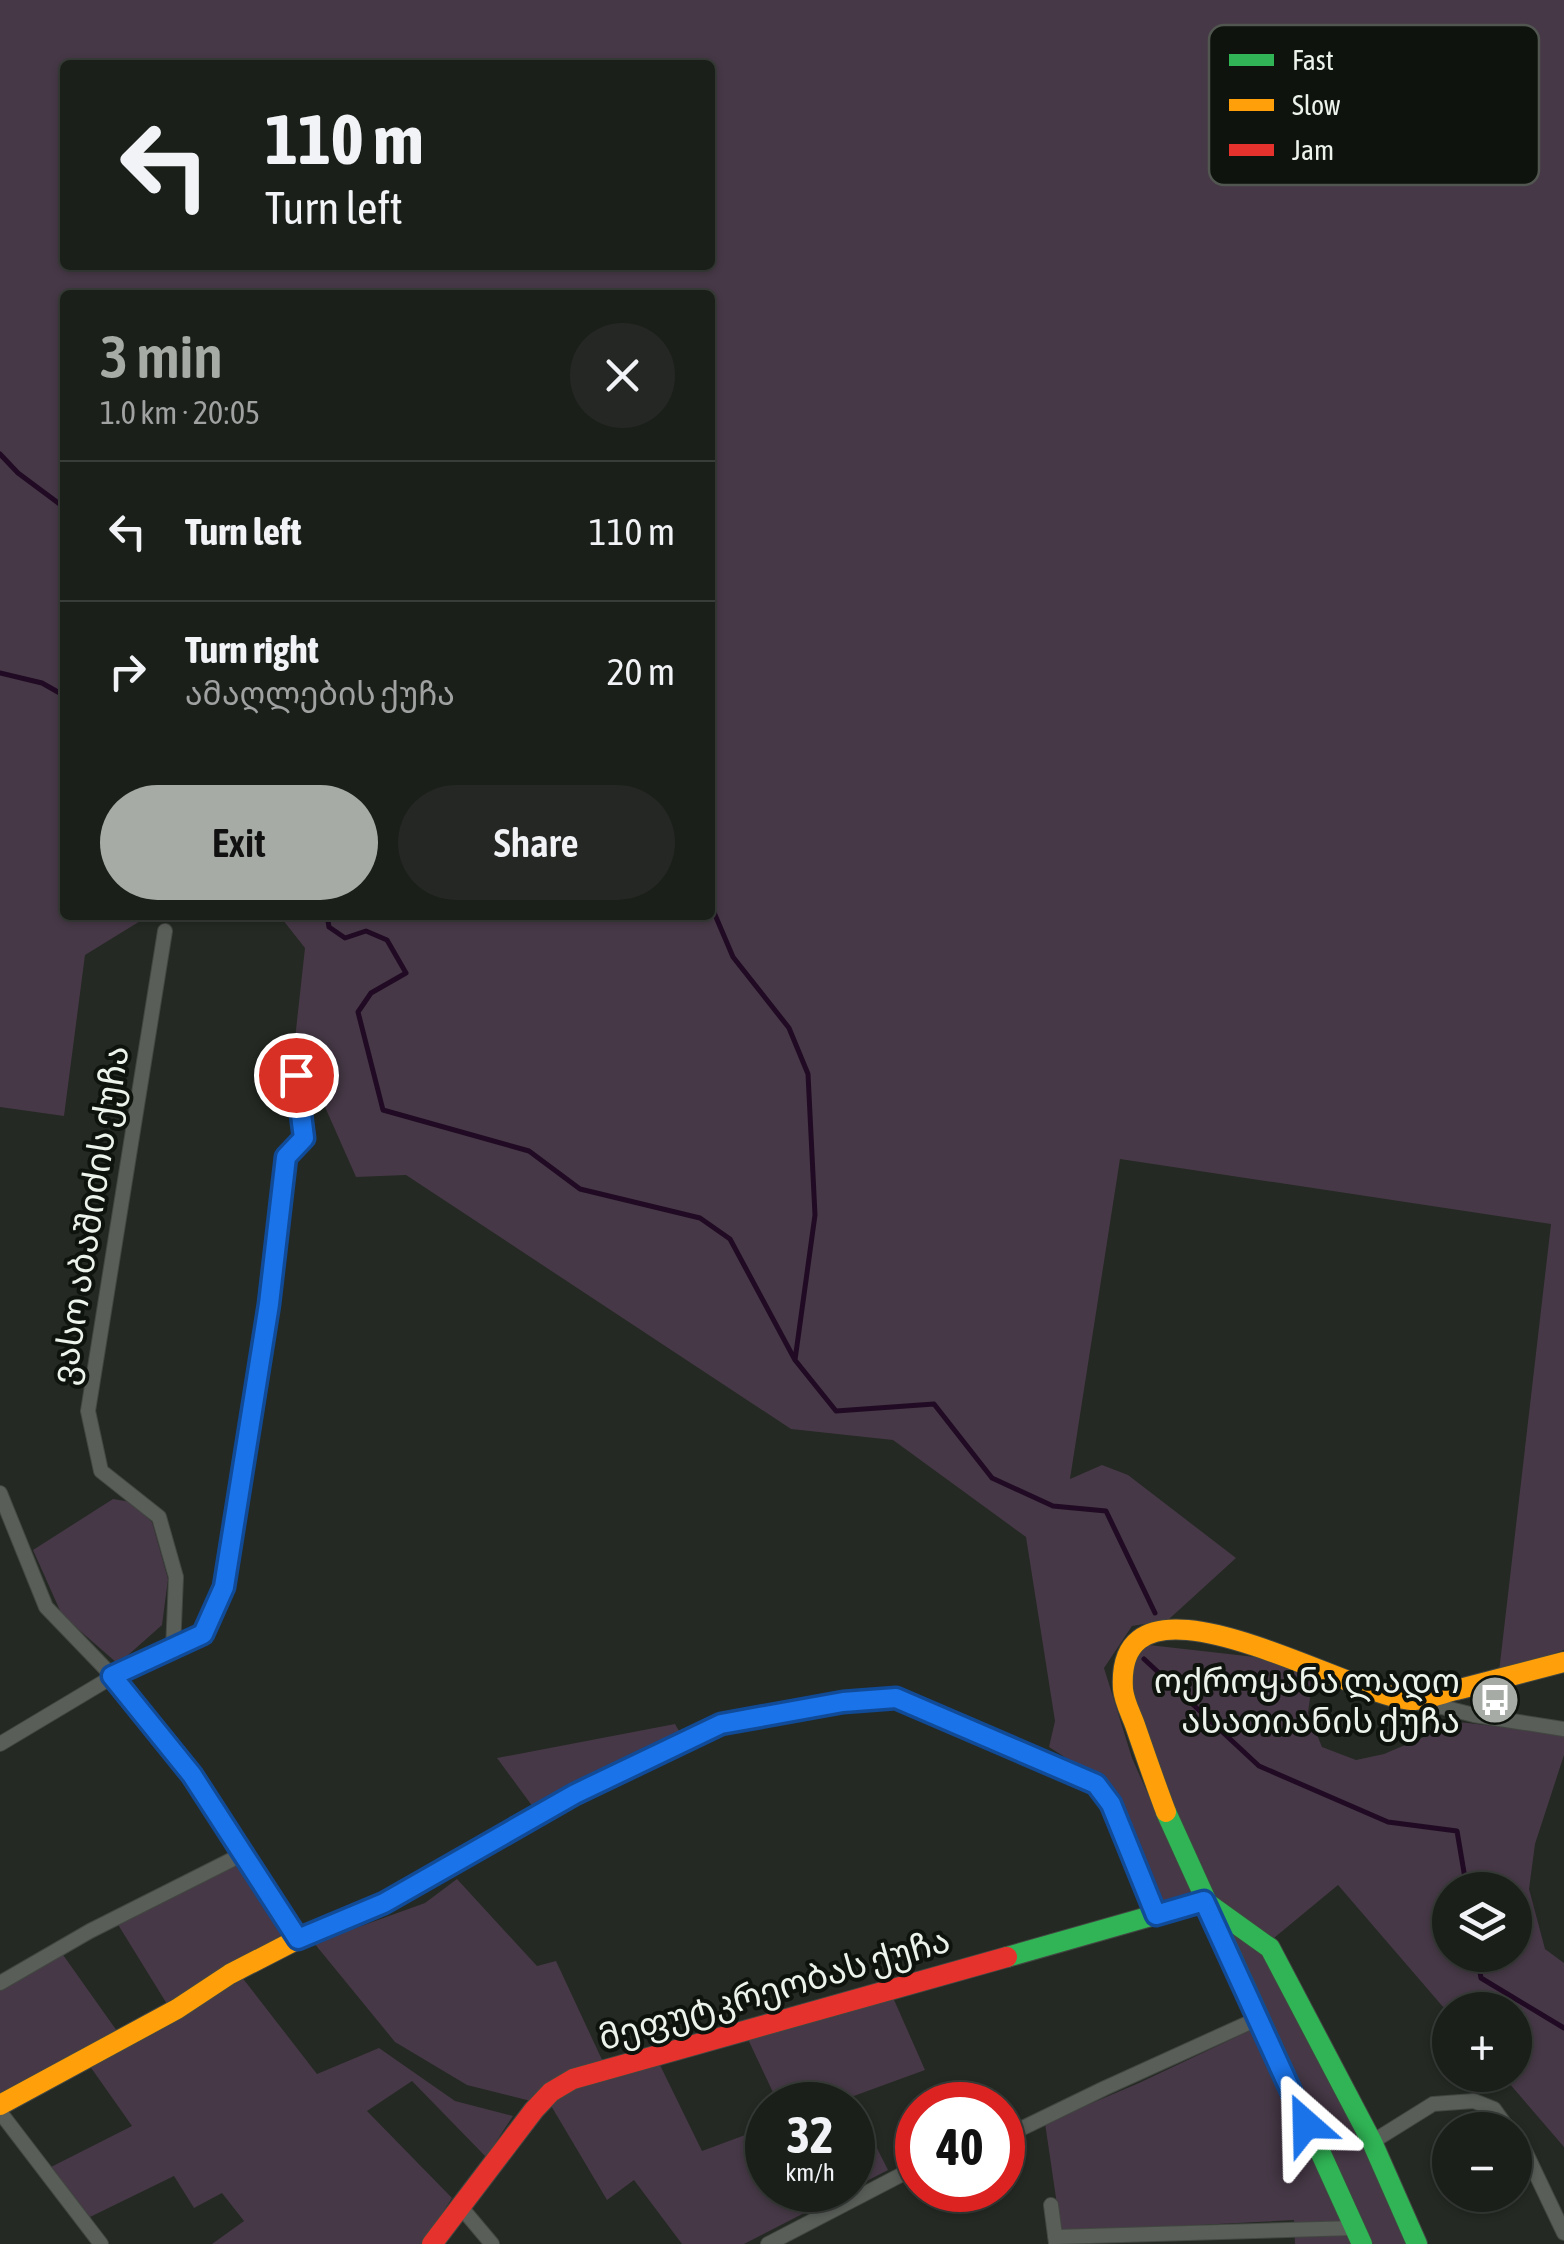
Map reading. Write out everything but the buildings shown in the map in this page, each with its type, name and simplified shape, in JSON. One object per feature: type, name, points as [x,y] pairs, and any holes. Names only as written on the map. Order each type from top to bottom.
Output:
[{"type":"street","name":"ვასო აბაშიძის ქუჩა","points":[[165,931],[88,1411],[101,1471],[159,1516],[176,1578],[173,1650]]},
{"type":"street","points":[[0,1744],[112,1676],[203,1634],[224,1587],[269,1304],[286,1157],[304,1138],[292,1043]]},
{"type":"street","points":[[0,1493],[4,1512],[46,1608],[112,1676],[192,1775],[298,1939]]},
{"type":"street","points":[[1050,2205],[1055,2241],[1358,2236],[1166,1812],[1123,1692],[1124,1656],[1140,1636],[1162,1630],[1219,1635],[1289,1655],[1363,1688],[1474,1715],[1564,1728]]},
{"type":"street","points":[[1416,1700],[1564,1662]]},
{"type":"street","points":[[101,2244],[0,2108],[298,1939],[384,1903],[575,1794],[721,1724],[843,1702],[896,1698],[1096,1784],[1111,1804],[1156,1915]]},
{"type":"street","points":[[0,1983],[90,1931],[243,1854]]},
{"type":"street","points":[[1204,1901],[1270,1948],[1372,2142],[1417,2244]]},
{"type":"street","name":"მეფუტკრეობას ქუჩა","points":[[432,2244],[534,2110],[551,2092],[573,2078],[1204,1901]]},
{"type":"street","points":[[1025,2127],[1257,2019]]},
{"type":"street","points":[[1372,2142],[1433,2104],[1474,2101],[1496,2112]]},
{"type":"street","points":[[1532,2166],[1564,2232]]},
{"type":"street","points":[[768,2244],[895,2178]]},
{"type":"street","points":[[460,2206],[492,2244]]},
{"type":"shaded area","points":[[0,0],[1564,0],[1564,1650],[1499,1672],[1551,1224],[1120,1159],[1070,1479],[1102,1465],[1128,1475],[1236,1558],[1168,1620],[1132,1626],[1104,1668],[1132,1758],[1191,1892],[1161,1904],[1110,1786],[1049,1747],[1055,1721],[1026,1537],[893,1440],[791,1429],[406,1175],[356,1177],[295,1039],[305,948],[283,920],[715,920],[715,290],[60,290],[60,920],[142,920],[85,955],[64,1116],[0,1107]]},
{"type":"shaded area","points":[[113,1499],[131,1502],[152,1522],[168,1579],[162,1625],[118,1664],[62,1615],[33,1550]]},
{"type":"shaded area","points":[[1149,1645],[1255,1657],[1313,1675],[1308,1713],[1322,1747],[1356,1760],[1384,1754],[1459,1722],[1564,1734],[1564,1755],[1535,1844],[1531,1872],[1432,1872],[1432,1972],[1532,1972],[1532,1900],[1545,1949],[1564,1963],[1564,2147],[1517,2092],[1532,2092],[1532,1992],[1432,1994],[1338,1885],[1268,1943],[1208,1896],[1128,1691],[1131,1660],[1139,1646]]},
{"type":"shaded area","points":[[675,1724],[679,1731],[533,1807],[497,1758]]},
{"type":"shaded area","points":[[241,1860],[289,1937],[167,2004],[117,1923]]},
{"type":"shaded area","points":[[457,1879],[537,1966],[556,1961],[604,2064],[557,2076],[531,2101],[467,2085],[395,2042],[314,1943],[425,1903]]},
{"type":"shaded area","points":[[1214,1915],[1267,1956],[1393,2204],[1408,2244],[1368,2244]]},
{"type":"shaded area","points":[[61,1952],[117,2031],[0,2098],[0,1988]]},
{"type":"shaded area","points":[[241,1976],[317,2074],[379,2048],[455,2101],[513,2116],[486,2157],[412,2081],[367,2111],[452,2198],[422,2244],[212,2244],[244,2221],[222,2193],[194,2208],[174,2176],[90,2217],[49,2168],[132,2126],[87,2062]]},
{"type":"shaded area","points":[[891,1993],[925,2070],[875,2088],[875,2082],[768,2082],[746,2035]]},
{"type":"shaded area","points":[[1253,2029],[1353,2244],[1295,2244],[1294,2220],[1061,2232],[1045,2123]]},
{"type":"shaded area","points":[[658,2061],[702,2151],[745,2135],[745,2212],[806,2212],[744,2244],[682,2244],[634,2180],[607,2200],[550,2104],[583,2085]]},
{"type":"shaded area","points":[[875,2144],[888,2170],[875,2177]]},
{"type":"waterway","points":[[0,454],[18,473],[60,504]]},
{"type":"waterway","points":[[0,673],[42,683],[60,693]]},
{"type":"waterway","points":[[715,915],[733,957],[789,1028],[808,1074],[815,1215],[795,1360]]},
{"type":"waterway","points":[[328,920],[329,927],[345,938],[366,931],[387,940],[406,973],[371,993],[358,1012],[383,1110],[529,1151],[580,1189],[700,1218],[730,1239],[795,1360],[836,1411],[934,1404],[992,1478],[1053,1506],[1106,1511],[1155,1613]]},
{"type":"waterway","points":[[1144,1659],[1259,1766],[1388,1822],[1457,1831],[1464,1872]]},
{"type":"waterway","points":[[1480,1972],[1481,1978],[1564,2028]]},
{"type":"traffic: fast","points":[[732,1722],[843,1702],[896,1698],[1095,1784],[1111,1804],[1156,1915]]},
{"type":"traffic: fast","points":[[1166,1812],[1362,2244]]},
{"type":"traffic: fast","points":[[1007,1957],[1204,1901]]},
{"type":"traffic: fast","points":[[1207,1903],[1270,1948],[1372,2142],[1417,2244]]},
{"type":"traffic: slow","points":[[1166,1812],[1123,1689],[1131,1649],[1157,1632],[1196,1631],[1244,1642],[1385,1694],[1415,1700],[1564,1662]]},
{"type":"traffic: slow","points":[[0,2105],[177,2009],[230,1974],[298,1939],[384,1903],[575,1795],[732,1722]]},
{"type":"traffic: jam","points":[[432,2244],[534,2110],[551,2092],[573,2079],[1007,1957]]},
{"type":"place","name":"ოქროყანა ლადო ასათიანის ქუჩა","points":[[1495,1700]]},
{"type":"route","points":[[296,1075],[304,1138],[286,1157],[269,1304],[224,1587],[203,1634],[112,1676],[192,1775],[298,1939],[384,1903],[575,1794],[721,1724],[843,1702],[896,1698],[1096,1784],[1111,1804],[1156,1915],[1204,1901],[1306,2124]]}]
